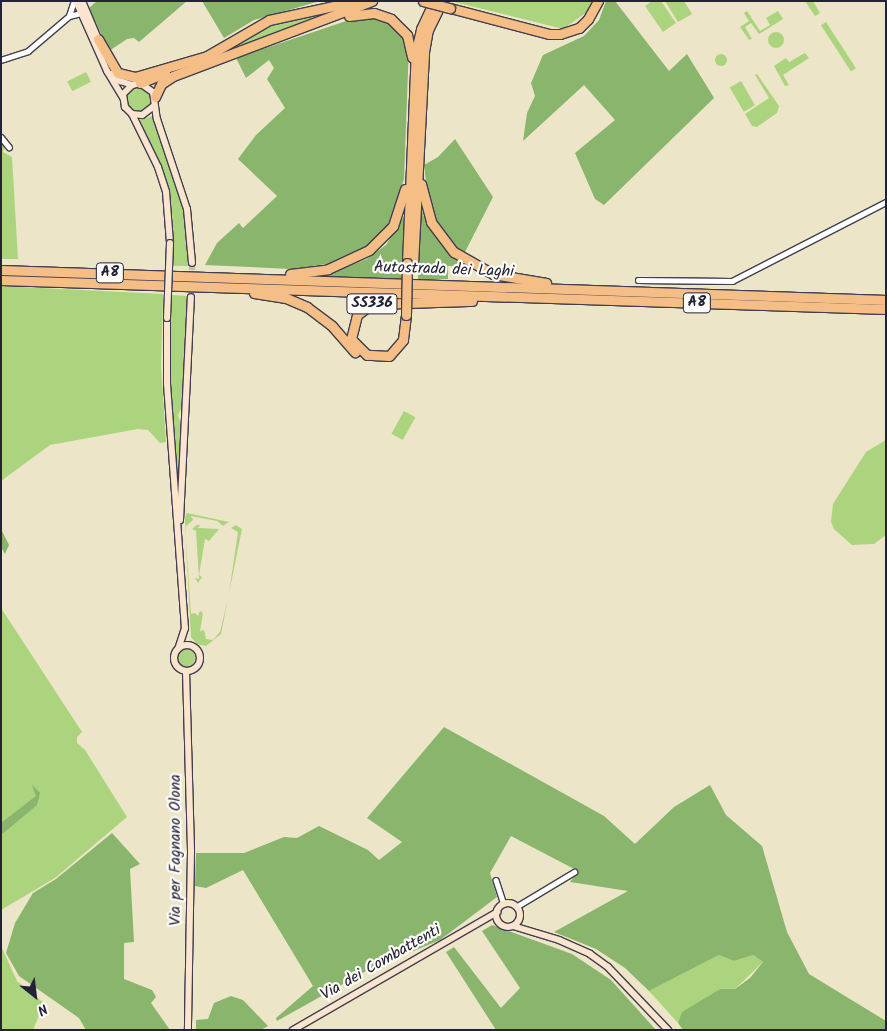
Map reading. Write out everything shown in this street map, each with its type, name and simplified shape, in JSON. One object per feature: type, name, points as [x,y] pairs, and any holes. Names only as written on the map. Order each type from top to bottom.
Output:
[{"type":"highway","points":[[154,102],[168,78],[268,42],[372,1]]},
{"type":"highway","points":[[422,1],[550,34],[560,34],[579,28],[588,19],[598,1]]},
{"type":"highway","points":[[219,287],[286,298],[307,307],[332,326],[357,355],[374,363],[391,361],[404,351],[409,315],[410,162],[414,74],[421,29],[434,1]]},
{"type":"highway","points":[[410,264],[425,45],[428,30],[442,1]]},
{"type":"highway","points":[[136,84],[214,53],[269,20],[357,2]]},
{"type":"highway","points":[[268,42],[357,13],[380,14],[397,23],[407,35],[414,74]]},
{"type":"highway","points":[[98,39],[116,70],[126,77],[186,63]]},
{"type":"highway","points":[[419,134],[425,208],[446,245],[470,264],[493,274],[586,290]]},
{"type":"highway","points":[[219,277],[316,272],[360,257],[379,243],[398,216],[410,162]]},
{"type":"highway","name":"Autostrada dei Laghi","points":[[1,270],[886,300]]},
{"type":"highway","name":"Autostrada dei Laghi","points":[[1,280],[886,309]]},
{"type":"highway","name":"SS336","points":[[409,315],[403,340],[388,356],[367,355],[351,339],[357,315],[372,304],[485,301],[509,296]]},
{"type":"main road","points":[[75,1],[109,76],[122,98],[124,108],[132,114],[158,167],[166,192],[170,243],[167,384],[185,628],[199,656],[198,663],[186,671]]},
{"type":"main road","points":[[82,1],[114,77],[150,88],[188,209],[192,264]]},
{"type":"main road","points":[[122,98],[136,84]]},
{"type":"main road","points":[[132,114],[142,115],[154,102]]},
{"type":"main road","points":[[179,541],[191,297]]},
{"type":"main road","points":[[185,628],[178,649],[193,647]]},
{"type":"main road","name":"Via per Fagnano Olona","points":[[178,649],[175,663],[186,671],[191,852],[188,1030]]},
{"type":"main road","points":[[504,904],[516,907],[529,930]]},
{"type":"main road","name":"Via dei Combattenti","points":[[293,1030],[483,922],[504,904]]},
{"type":"main road","points":[[496,912],[499,923]]},
{"type":"main road","points":[[512,926],[520,917]]},
{"type":"main road","points":[[483,922],[499,923],[529,930],[590,954],[608,967],[668,1030]]},
{"type":"street","points":[[1,60],[33,48],[69,16],[75,1]]},
{"type":"street","points":[[69,16],[81,13]]},
{"type":"street","points":[[1,137],[8,146]]},
{"type":"street","points":[[638,280],[732,281],[886,202]]},
{"type":"street","points":[[516,907],[574,872]]},
{"type":"street","points":[[496,880],[504,904]]},
{"type":"green space","points":[[97,1],[187,1],[139,42],[134,38],[127,39],[109,51],[89,8]]},
{"type":"green space","points":[[202,1],[320,1],[254,20],[224,38]]},
{"type":"green space","points":[[450,1],[592,1],[587,12],[563,29]]},
{"type":"green space","points":[[606,1],[615,1],[669,71],[687,54],[714,98],[604,205],[595,199],[575,153],[615,120],[584,85],[523,141],[527,113],[535,96],[531,83],[543,55],[584,36],[599,20]]},
{"type":"green space","points":[[652,1],[661,1],[676,23],[663,32],[645,6]]},
{"type":"green space","points":[[665,1],[684,1],[692,14],[678,22]]},
{"type":"green space","points":[[805,1],[813,1],[820,13],[815,16]]},
{"type":"green space","points":[[747,11],[760,31],[770,25],[766,18],[778,11],[783,19],[759,34],[751,23],[745,27],[752,39],[749,40],[740,27],[749,21],[744,13]]},
{"type":"green space","points":[[310,14],[314,19],[156,88],[151,83],[268,24]]},
{"type":"green space","points":[[364,15],[378,16],[393,23],[409,45],[404,179],[390,224],[369,247],[334,263],[291,269],[205,265],[217,243],[239,223],[243,228],[277,196],[238,159],[256,135],[285,108],[267,79],[274,68],[269,60],[246,78],[236,58]]},
{"type":"green space","points":[[826,22],[856,68],[851,71],[821,25]]},
{"type":"green space","points":[[776,32],[782,34],[784,40],[782,46],[776,48],[770,46],[768,40],[770,34]]},
{"type":"green space","points":[[805,53],[809,58],[783,75],[789,85],[785,86],[774,66],[786,58],[789,62]]},
{"type":"green space","points":[[719,54],[723,54],[727,60],[723,66],[719,66],[715,62],[715,58]]},
{"type":"green space","points":[[86,72],[91,82],[72,91],[67,82]]},
{"type":"green space","points":[[757,74],[779,106],[777,113],[757,127],[752,126],[745,114],[769,98],[755,75]]},
{"type":"green space","points":[[741,81],[755,105],[744,112],[730,88]]},
{"type":"green space","points":[[139,86],[148,90],[152,99],[148,108],[139,112],[130,108],[126,99],[130,90]]},
{"type":"green space","points":[[152,116],[183,203],[189,266],[173,266],[173,221],[167,187],[140,120]]},
{"type":"green space","points":[[455,139],[493,197],[463,256],[440,228],[428,200],[424,165],[438,157]]},
{"type":"green space","points":[[1,141],[5,147],[3,152],[12,157],[18,259],[1,259]]},
{"type":"green space","points":[[418,195],[424,217],[462,266],[448,266],[448,279],[418,280]]},
{"type":"green space","points":[[406,213],[403,279],[324,276],[367,259],[386,245]]},
{"type":"green space","points":[[1,286],[163,294],[161,366],[166,442],[160,443],[148,430],[138,429],[50,445],[1,481]]},
{"type":"green space","points":[[172,295],[188,296],[184,403],[178,415],[182,429],[178,493],[169,379]]},
{"type":"green space","points":[[404,411],[415,417],[403,440],[391,434]]},
{"type":"green space","points":[[886,440],[886,535],[874,544],[852,545],[834,529],[831,522],[833,504],[866,452]]},
{"type":"green space","points":[[187,513],[229,522],[223,526],[217,521],[191,516],[193,520],[185,527]]},
{"type":"green space","points":[[200,525],[198,528],[219,529],[209,541],[205,539],[199,575],[202,577],[198,583],[195,578],[199,579],[196,531],[192,529]]},
{"type":"green space","points":[[236,525],[242,529],[229,593],[238,532],[231,528]]},
{"type":"green space","points":[[1,529],[9,545],[5,554],[1,547]]},
{"type":"green space","points":[[186,538],[191,614],[195,613],[198,616],[200,611],[203,613],[200,631],[204,630],[206,639],[213,640],[220,632],[228,598],[221,634],[206,646],[197,644],[191,637]]},
{"type":"green space","points":[[1,608],[82,732],[77,737],[77,743],[85,750],[127,817],[55,878],[1,910]]},
{"type":"green space","points":[[186,649],[192,652],[195,658],[192,664],[186,667],[180,664],[177,658],[180,652]]},
{"type":"green space","points":[[444,727],[604,816],[635,844],[674,807],[710,785],[726,815],[762,846],[787,932],[809,974],[886,1021],[886,1030],[683,1030],[678,1023],[682,1012],[720,989],[735,989],[750,978],[763,962],[753,955],[734,961],[719,955],[649,991],[625,968],[596,949],[554,932],[628,891],[570,882],[578,871],[511,836],[490,873],[497,897],[440,940],[368,970],[277,1021],[276,1018],[313,986],[243,870],[206,888],[195,886],[196,853],[244,853],[284,837],[297,838],[319,826],[368,850],[379,860],[402,842],[367,818]]},
{"type":"green space","points":[[32,785],[40,793],[37,805],[1,835],[1,823],[36,796]]},
{"type":"green space","points":[[112,833],[140,864],[130,869],[134,942],[124,943],[124,979],[152,990],[156,997],[151,1003],[170,1030],[86,1030],[79,1018],[19,976],[6,953],[15,923],[33,893],[56,879]]},
{"type":"green space","points":[[492,925],[572,954],[611,980],[656,1030],[496,1030],[446,952],[454,947],[501,1008],[520,988],[482,931]]},
{"type":"green space","points":[[1,946],[17,981],[44,1003],[33,1030],[1,1030]]},
{"type":"green space","points":[[719,955],[734,961],[753,955],[763,962],[735,989],[720,989],[683,1012],[678,1023],[649,991]]},
{"type":"green space","points":[[231,996],[243,1000],[268,1026],[261,1030],[196,1030],[196,1020],[208,1019],[214,1003]]},
{"type":"tunnel","points":[[191,297],[192,263]]}]
